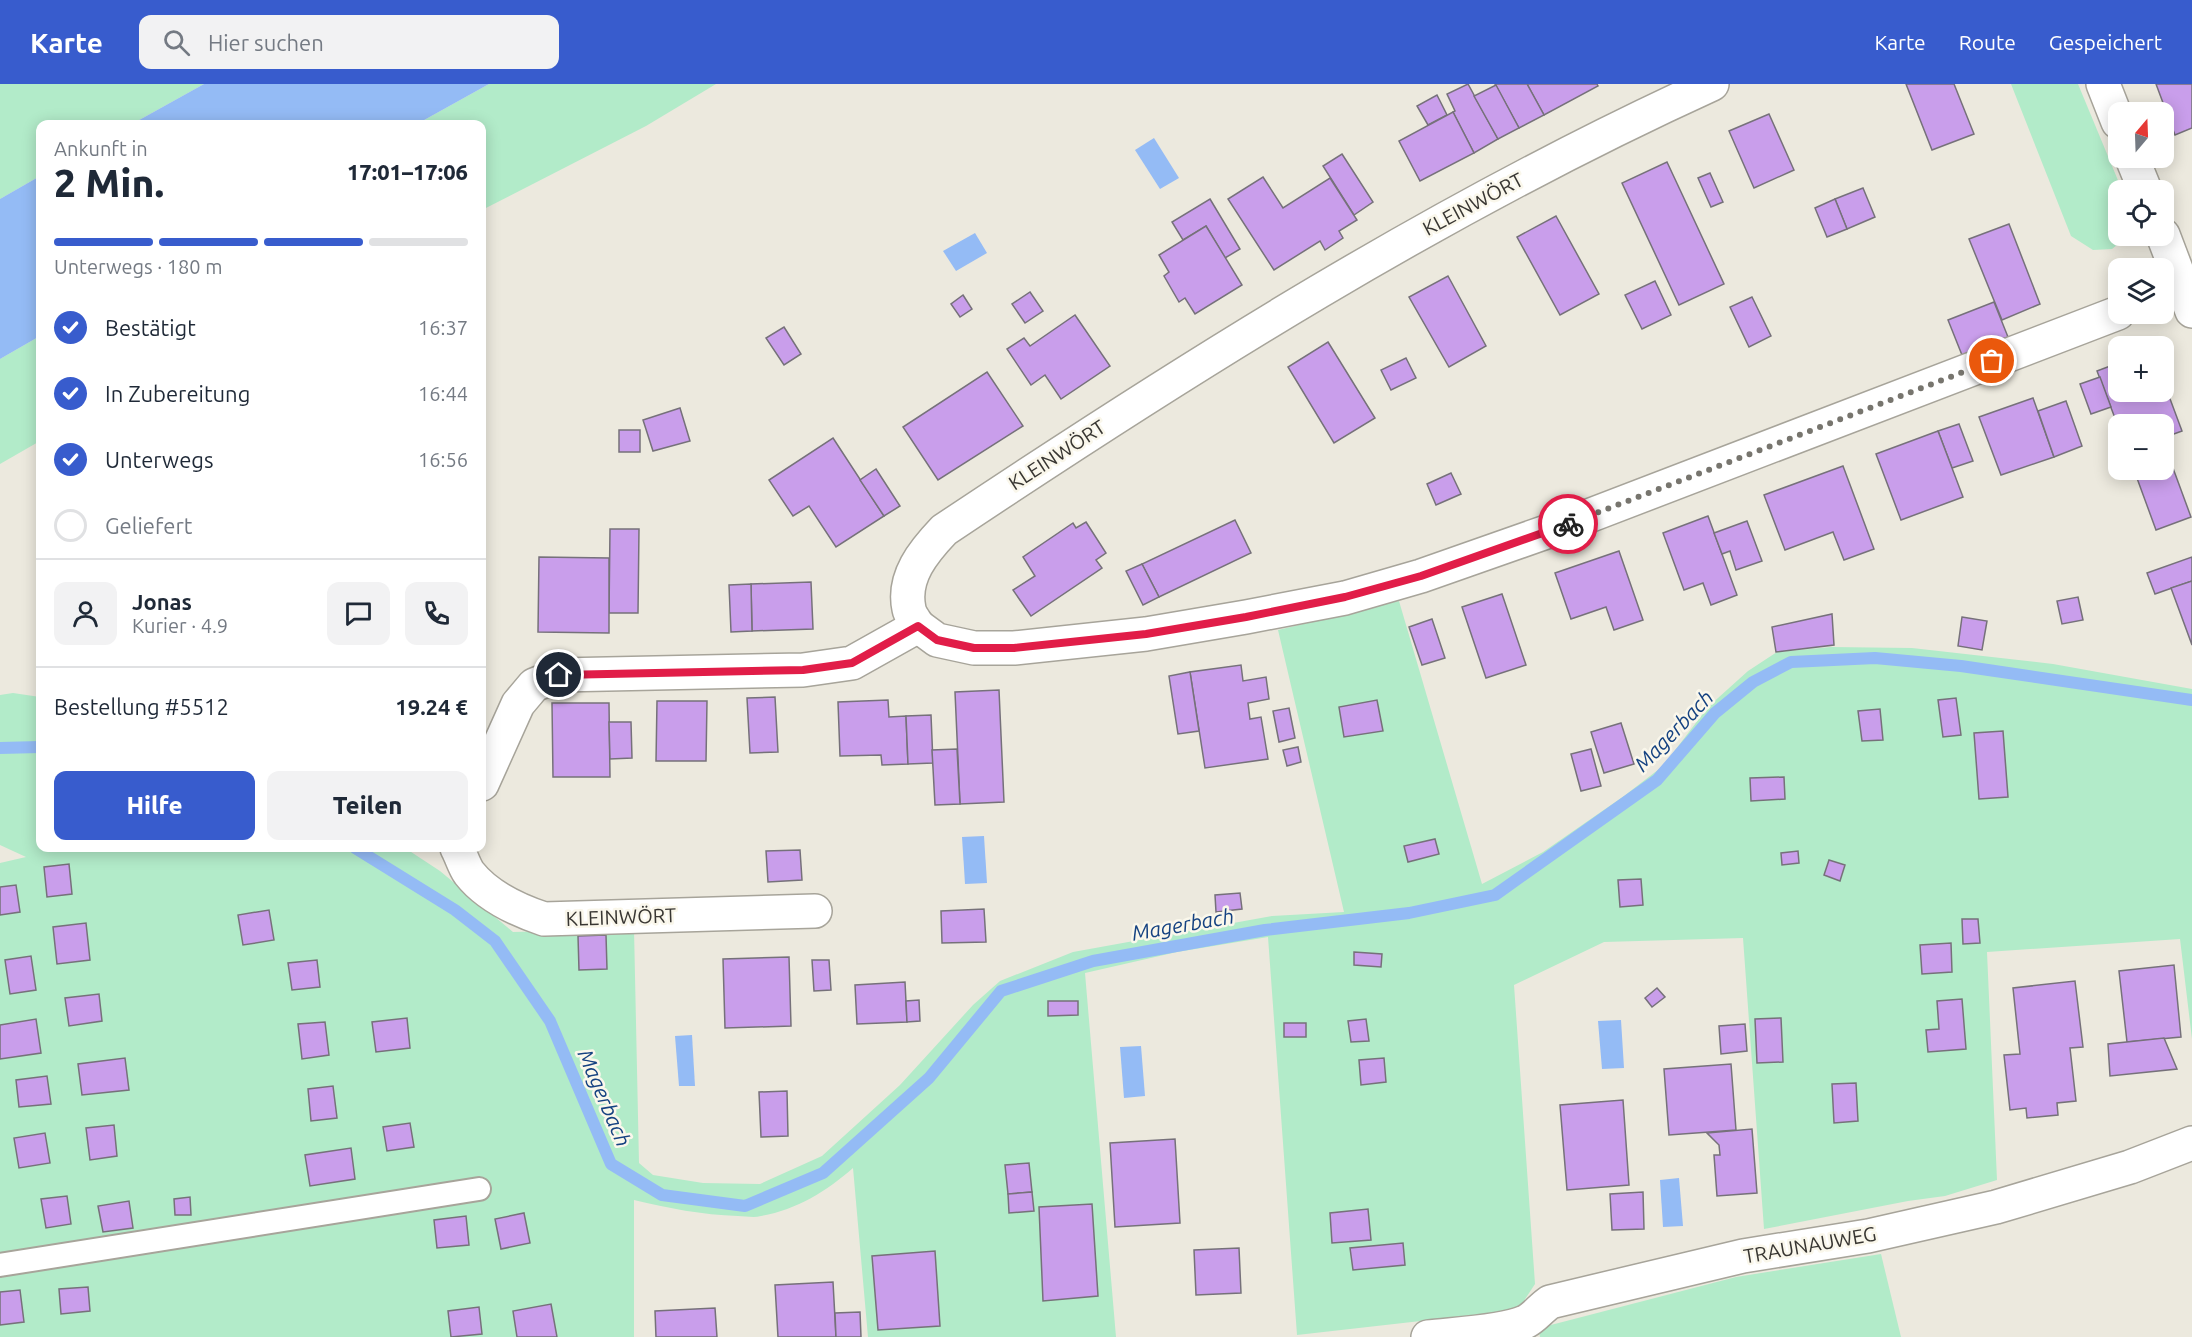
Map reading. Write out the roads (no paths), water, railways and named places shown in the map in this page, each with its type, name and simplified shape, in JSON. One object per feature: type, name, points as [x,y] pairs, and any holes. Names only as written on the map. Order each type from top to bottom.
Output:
[{"type":"street","name":"KLEINWÖRT","points":[[918,626],[909,610],[908,594],[912,571],[924,550],[944,530],[1157,390],[1342,276],[1573,151],[1712,84]]},
{"type":"street","points":[[2103,84],[2110,102]]},
{"type":"street","points":[[2166,246],[2180,298]]},
{"type":"street","points":[[486,775],[518,704],[534,686],[559,675],[803,670],[852,663],[918,626],[937,640],[950,643],[974,648],[1014,648],[1146,634],[1345,597],[1421,576],[1552,530],[2108,317]]},
{"type":"street","name":"KLEINWÖRT","points":[[459,852],[469,873],[492,894],[518,910],[544,919],[815,911]]},
{"type":"street","name":"TRAUNAUWEG","points":[[1428,1337],[1513,1327],[1527,1321],[1550,1302],[1743,1256],[1868,1236],[1996,1207],[2130,1167],[2192,1143]]},
{"type":"lane","points":[[0,1264],[478,1189]]},
{"type":"water","points":[[204,84],[489,84],[424,120],[139,120]]},
{"type":"water","points":[[1154,138],[1179,178],[1160,189],[1135,150]]},
{"type":"water","points":[[36,178],[36,338],[0,359],[0,199]]},
{"type":"water","points":[[975,233],[987,253],[956,271],[943,251]]},
{"type":"water","points":[[984,836],[987,883],[965,884],[962,837]]},
{"type":"water","points":[[1621,1020],[1624,1068],[1602,1069],[1598,1021]]},
{"type":"water","points":[[692,1035],[695,1086],[679,1086],[675,1036]]},
{"type":"water","points":[[1141,1046],[1145,1096],[1124,1098],[1120,1047]]},
{"type":"water","points":[[1679,1178],[1683,1226],[1663,1227],[1660,1180]]},
{"type":"waterway","name":"Magerbach","points":[[361,852],[455,910],[495,941],[550,1021],[611,1164],[662,1195],[745,1206],[823,1173],[929,1078],[1001,991],[1093,961],[1265,930],[1409,913],[1495,895],[1657,780],[1715,713],[1753,682],[1791,662],[1875,658],[1961,666],[2192,700]]},
{"type":"waterway","name":"Magerbach","points":[[0,748],[36,747]]}]
